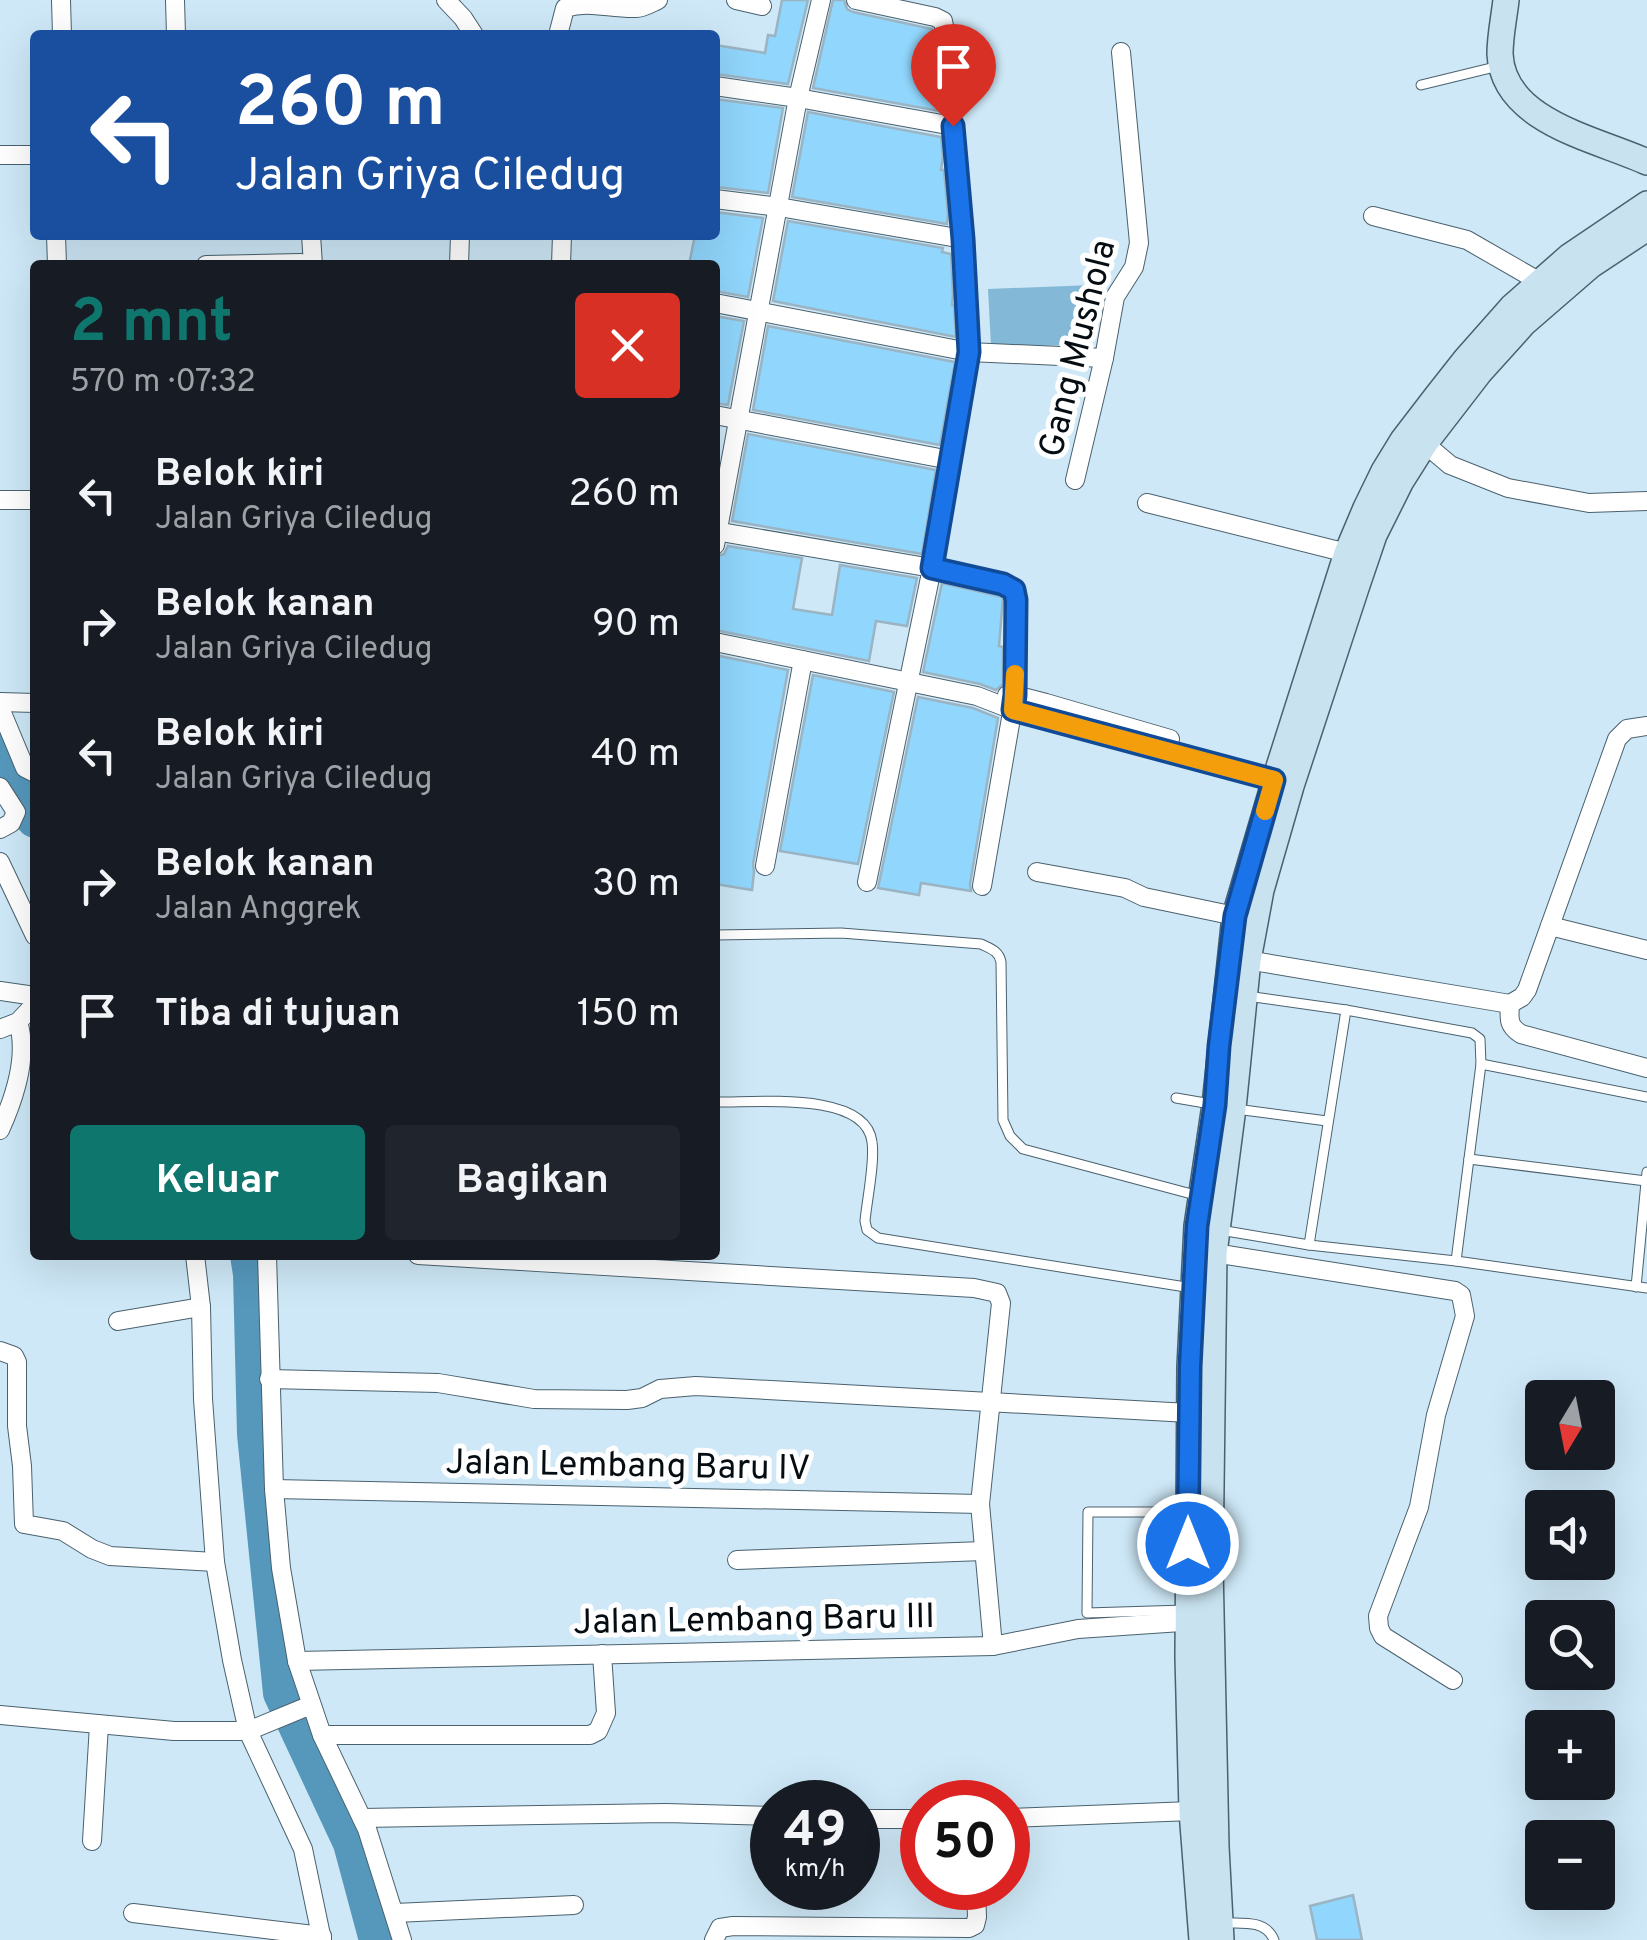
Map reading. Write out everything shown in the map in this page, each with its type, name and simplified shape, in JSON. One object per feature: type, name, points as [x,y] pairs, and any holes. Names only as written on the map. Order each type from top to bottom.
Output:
[{"type":"main road","points":[[1506,0],[1500,53],[1508,84],[1520,102],[1540,117],[1647,162]]},
{"type":"main road","points":[[1549,287],[1610,227],[1647,204]]},
{"type":"main road","points":[[1199,1512],[1189,1413],[1224,1107],[1244,996],[1235,916],[1374,535],[1417,438],[1476,347],[1512,308],[1591,265],[1647,228]]},
{"type":"main road","points":[[1224,1107],[1219,1046],[1239,959],[1261,890],[1284,778],[1347,554],[1384,471],[1417,438]]},
{"type":"main road","points":[[1204,1290],[1192,1810],[1214,1934]]},
{"type":"main road","points":[[1199,1615],[1214,1934]]},
{"type":"street","points":[[61,0],[62,30]]},
{"type":"street","points":[[175,0],[176,30]]},
{"type":"street","points":[[446,0],[470,30]]},
{"type":"street","points":[[559,30],[565,8],[581,0],[640,8],[658,0]]},
{"type":"street","points":[[736,0],[762,6]]},
{"type":"street","points":[[720,516],[798,98],[821,0]]},
{"type":"street","points":[[856,0],[943,21],[969,352],[932,568],[867,882]]},
{"type":"street","name":"Gang Mushola","points":[[1076,480],[1115,296],[1134,267],[1140,243],[1121,52]]},
{"type":"street","points":[[720,87],[953,126]]},
{"type":"street","points":[[0,155],[30,156]]},
{"type":"street","points":[[720,200],[963,239]]},
{"type":"street","points":[[1372,216],[1468,240],[1549,287]]},
{"type":"street","points":[[720,304],[969,352],[1104,358]]},
{"type":"street","points":[[720,417],[950,460]]},
{"type":"street","points":[[1417,438],[1450,465],[1508,488],[1589,503],[1647,501]]},
{"type":"street","points":[[0,500],[30,500]]},
{"type":"street","points":[[1146,504],[1347,554]]},
{"type":"street","points":[[720,537],[932,568],[1014,590],[1014,702],[982,886]]},
{"type":"street","points":[[720,643],[1014,702],[1284,778]]},
{"type":"street","points":[[765,866],[803,660]]},
{"type":"street","points":[[30,702],[0,705],[25,768],[30,770]]},
{"type":"street","points":[[1239,959],[1510,1004],[1528,990],[1617,739],[1626,729],[1647,726]]},
{"type":"street","points":[[0,787],[16,812],[11,822],[0,829]]},
{"type":"street","points":[[0,862],[30,925]]},
{"type":"street","points":[[1037,872],[1126,888],[1144,897],[1235,916]]},
{"type":"street","points":[[0,905],[19,902]]},
{"type":"street","points":[[1550,926],[1647,950]]},
{"type":"street","points":[[0,990],[30,995]]},
{"type":"street","points":[[1510,1004],[1509,1022],[1521,1034],[1647,1068]]},
{"type":"street","points":[[0,1130],[20,1064],[22,1039],[9,1026],[30,1008]]},
{"type":"street","points":[[1210,1236],[1462,1295],[1465,1316],[1436,1416],[1419,1507],[1378,1616],[1383,1636],[1453,1680]]},
{"type":"street","points":[[134,1913],[322,1938],[303,1849],[255,1728],[242,1708],[215,1562],[196,1260]]},
{"type":"street","points":[[267,1260],[274,1489],[281,1568],[304,1708],[322,1734],[362,1818],[402,1940]]},
{"type":"street","points":[[502,1260],[974,1288],[997,1294],[1001,1303],[980,1504],[993,1646]]},
{"type":"street","points":[[118,1322],[201,1308]]},
{"type":"street","points":[[0,1351],[14,1356],[17,1362],[24,1524],[63,1531],[110,1556],[215,1562]]},
{"type":"street","points":[[270,1379],[438,1382],[534,1400],[627,1400],[673,1386],[696,1386],[1189,1413]]},
{"type":"street","name":"Jalan Lembang Baru IV","points":[[274,1489],[980,1504]]},
{"type":"street","points":[[738,1560],[984,1552]]},
{"type":"street","name":"Jalan Lembang Baru III","points":[[296,1661],[993,1646],[1078,1629],[1199,1615]]},
{"type":"street","points":[[322,1734],[590,1735],[598,1731],[606,1712],[602,1654]]},
{"type":"street","points":[[0,1715],[174,1731],[255,1728],[304,1708]]},
{"type":"street","points":[[92,1840],[99,1725]]},
{"type":"street","points":[[1030,1817],[1192,1810]]},
{"type":"street","points":[[362,1818],[666,1812],[750,1815]]},
{"type":"street","points":[[395,1914],[574,1906]]},
{"type":"street","points":[[714,1940],[720,1928],[733,1926],[952,1934],[974,1925],[975,1910]]},
{"type":"lane","points":[[1421,85],[1502,66]]},
{"type":"lane","points":[[720,935],[841,933],[981,944],[994,950],[1002,962],[1003,1120],[1010,1136],[1022,1149],[1212,1199]]},
{"type":"lane","points":[[1244,996],[1346,1010],[1472,1033],[1480,1039],[1481,1064],[1456,1261]]},
{"type":"lane","points":[[1310,1244],[1346,1010]]},
{"type":"lane","points":[[1481,1064],[1647,1096]]},
{"type":"lane","points":[[1176,1098],[1328,1121]]},
{"type":"lane","points":[[720,1102],[814,1103],[853,1114],[868,1128],[872,1143],[865,1221],[867,1230],[878,1238],[1204,1290]]},
{"type":"lane","points":[[1469,1159],[1646,1180]]},
{"type":"lane","points":[[1210,1236],[1456,1261],[1641,1288],[1647,1172]]},
{"type":"lane","points":[[1199,1512],[1088,1512],[1087,1613],[1199,1615]]},
{"type":"lane","points":[[1214,1934],[1255,1924],[1270,1930],[1274,1940]]},
{"type":"shaded area","points":[[1093,285],[1088,345],[991,346],[988,289]]},
{"type":"building","points":[[782,0],[808,0],[788,84],[720,75],[720,46],[765,53],[768,35],[775,36]]},
{"type":"building","points":[[833,0],[844,0],[853,12],[932,29],[939,111],[813,88]]},
{"type":"building","points":[[720,100],[783,108],[768,193],[720,188]]},
{"type":"building","points":[[808,112],[941,137],[947,224],[792,197]]},
{"type":"building","points":[[720,213],[763,218],[748,297],[720,292],[720,260],[690,260],[694,240],[720,240]]},
{"type":"building","points":[[788,221],[943,248],[942,252],[951,254],[956,337],[773,301]]},
{"type":"building","points":[[720,317],[744,321],[728,405],[720,404]]},
{"type":"building","points":[[768,326],[955,362],[940,445],[753,410]]},
{"type":"building","points":[[748,434],[936,470],[922,554],[732,521]]},
{"type":"building","points":[[728,546],[802,558],[793,609],[832,615],[840,565],[917,578],[907,626],[876,621],[869,661],[720,631],[720,555]]},
{"type":"building","points":[[942,583],[1003,597],[999,646],[1003,647],[1003,684],[996,690],[923,672]]},
{"type":"building","points":[[720,656],[788,670],[753,864],[752,890],[720,885]]},
{"type":"building","points":[[813,675],[894,692],[858,864],[780,851]]},
{"type":"building","points":[[918,697],[973,708],[998,718],[971,891],[921,883],[919,895],[878,888]]},
{"type":"building","points":[[1353,1895],[1362,1940],[1317,1940],[1310,1906]]},
{"type":"waterway","points":[[0,744],[30,808]]},
{"type":"waterway","points":[[250,1260],[256,1434],[282,1693],[352,1843],[378,1940]]},
{"type":"slow traffic","points":[[1015,674],[1013,710],[1274,780],[1265,811]]},
{"type":"route","points":[[953,126],[969,352],[932,568],[1014,590],[1013,710],[1274,780],[1235,916],[1215,1105],[1197,1226],[1190,1367],[1188,1544]]}]
